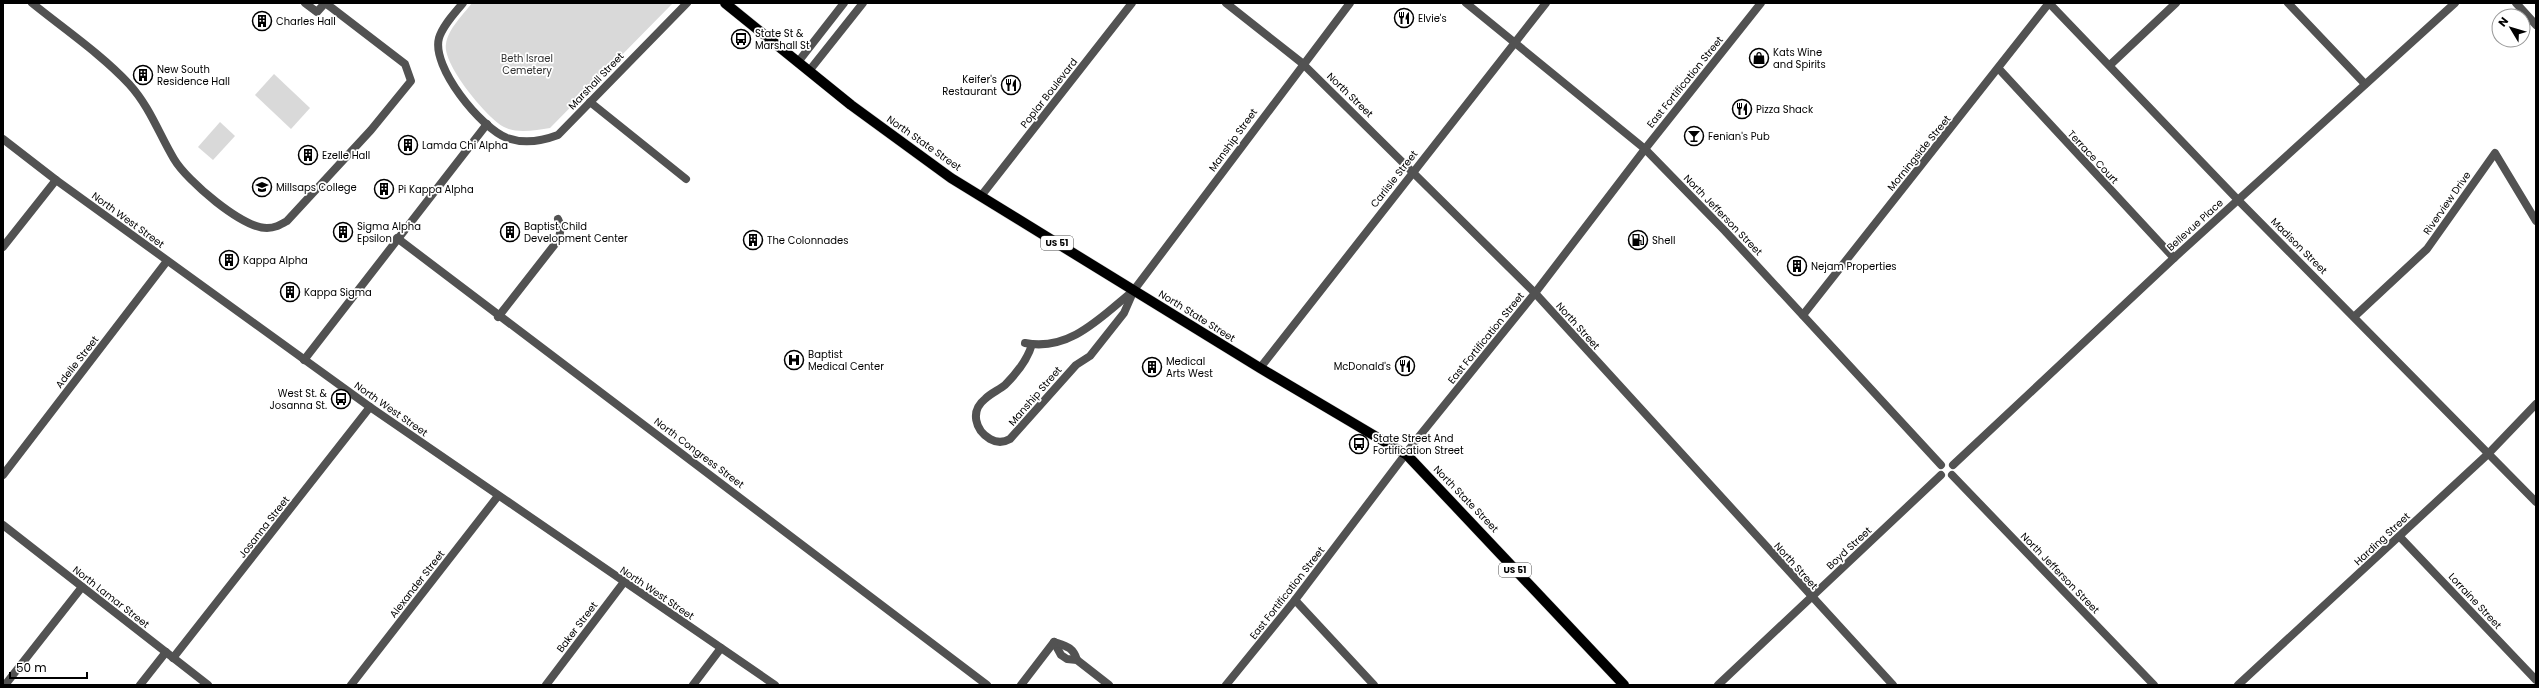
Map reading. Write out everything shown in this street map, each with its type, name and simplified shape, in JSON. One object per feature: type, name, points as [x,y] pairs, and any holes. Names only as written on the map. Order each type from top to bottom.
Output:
[{"type":"main road","name":"North State Street","points":[[725,3],[809,71],[920,156],[981,196],[1260,368],[1407,455],[1624,685]]},
{"type":"street","points":[[32,3],[108,64],[129,84],[149,110],[175,161],[196,183],[240,220],[266,228],[275,227],[287,221],[372,130],[412,81],[405,64],[332,8],[325,4],[317,12],[305,3]]},
{"type":"street","points":[[304,360],[397,238],[487,124],[460,94],[439,58],[439,38],[444,27],[463,3]]},
{"type":"street","name":"Marshall Street","points":[[487,124],[506,137],[529,141],[546,140],[558,135],[686,3]]},
{"type":"street","points":[[798,62],[844,3]]},
{"type":"street","points":[[809,71],[863,3]]},
{"type":"street","name":"Poplar Boulevard","points":[[981,196],[1132,3]]},
{"type":"street","name":"North Street","points":[[1226,3],[1302,64],[1413,171],[1535,293],[1811,597],[1893,685]]},
{"type":"street","name":"Manship Street","points":[[1134,290],[1124,313],[1090,356],[1076,365],[1010,439],[1002,442],[993,441],[984,435],[976,425],[976,411],[984,399],[1004,385],[1029,354],[1028,343],[1062,340],[1080,333],[1101,319],[1134,290],[1302,64],[1350,3]]},
{"type":"street","name":"North Jefferson Street","points":[[1466,3],[1645,149],[1941,465]]},
{"type":"street","name":"Carlisle Street","points":[[1260,368],[1546,3]]},
{"type":"street","name":"East Fortification Street","points":[[1226,685],[1295,600],[1473,368],[1535,293],[1645,149],[1761,3]]},
{"type":"street","name":"Madison Street","points":[[2049,3],[2238,200],[2355,316],[2536,502]]},
{"type":"street","name":"Morningside Street","points":[[1802,315],[1998,70],[2049,3]]},
{"type":"street","points":[[2110,66],[2176,3]]},
{"type":"street","points":[[2288,3],[2365,84]]},
{"type":"street","name":"Bellevue Place","points":[[1953,464],[2174,258],[2454,3]]},
{"type":"street","points":[[2516,3],[2536,25]]},
{"type":"street","name":"Terrace Court","points":[[1998,70],[2174,258]]},
{"type":"street","points":[[590,102],[686,179]]},
{"type":"street","name":"North West Street","points":[[3,139],[56,180],[370,407],[775,685]]},
{"type":"street","name":"Riverview Drive","points":[[2355,316],[2427,250],[2495,153],[2536,221]]},
{"type":"street","points":[[3,247],[56,180]]},
{"type":"street","points":[[498,317],[559,239],[561,226],[558,219]]},
{"type":"street","name":"North Congress Street","points":[[397,238],[498,317],[704,469],[987,685]]},
{"type":"street","name":"Adelle Street","points":[[3,475],[167,261]]},
{"type":"street","name":"Harding Street","points":[[2238,685],[2488,454],[2536,404]]},
{"type":"street","name":"Josanna Street","points":[[173,658],[370,407]]},
{"type":"street","points":[[1945,462],[1953,464],[1955,469],[1952,475],[1948,477],[1941,475],[1939,470],[1941,465],[1945,462]]},
{"type":"street","name":"Boyd Street","points":[[1718,685],[1941,475]]},
{"type":"street","name":"North Jefferson Street","points":[[1952,475],[2154,685]]},
{"type":"street","name":"Alexander Street","points":[[351,685],[498,496]]},
{"type":"street","name":"North Lamar Street","points":[[3,525],[208,685]]},
{"type":"street","name":"Lorraine Street","points":[[2400,536],[2536,680]]},
{"type":"street","name":"Baker Street","points":[[546,685],[624,582]]},
{"type":"street","points":[[5,685],[82,587]]},
{"type":"street","points":[[1295,600],[1374,685]]},
{"type":"street","points":[[1021,685],[1054,642],[1075,652],[1077,660],[1109,685]]},
{"type":"street","points":[[693,685],[721,648]]},
{"type":"street","points":[[140,685],[166,652]]},
{"type":"green space","name":"Beth Israel Cemetery","points":[[472,3],[673,3],[550,128],[521,131],[509,129],[496,122],[467,90],[451,64],[447,53],[447,38],[456,22]]},
{"type":"green space","points":[[274,74],[310,108],[291,129],[255,95]]},
{"type":"green space","points":[[220,122],[235,136],[213,160],[198,147]]},
{"type":"place","name":"Elvie's","points":[[1404,18]]},
{"type":"place","name":"Charles Hall","points":[[262,21]]},
{"type":"place","name":"State St & Marshall St","points":[[741,39]]},
{"type":"place","name":"Kats Wine and Spirits","points":[[1759,58]]},
{"type":"place","name":"New South Residence Hall","points":[[143,75]]},
{"type":"place","name":"Keifer's Restaurant","points":[[1011,85]]},
{"type":"place","name":"Pizza Shack","points":[[1742,109]]},
{"type":"place","name":"Fenian's Pub","points":[[1694,136]]},
{"type":"place","name":"Lamda Chi Alpha","points":[[408,145]]},
{"type":"place","name":"Ezelle Hall","points":[[308,155]]},
{"type":"place","name":"Millsaps College","points":[[262,187]]},
{"type":"place","name":"Pi Kappa Alpha","points":[[384,189]]},
{"type":"place","name":"Sigma Alpha Epsilon","points":[[343,232]]},
{"type":"place","name":"Baptist Child Development Center","points":[[510,232]]},
{"type":"place","name":"The Colonnades","points":[[753,240]]},
{"type":"place","name":"Shell","points":[[1638,240]]},
{"type":"place","name":"Kappa Alpha","points":[[229,260]]},
{"type":"place","name":"Nejam Properties","points":[[1797,266]]},
{"type":"place","name":"Kappa Sigma","points":[[290,292]]},
{"type":"place","name":"Baptist Medical Center","points":[[794,360]]},
{"type":"place","name":"McDonald's","points":[[1405,366]]},
{"type":"place","name":"Medical Arts West","points":[[1152,367]]},
{"type":"place","name":"West St. & Josanna St.","points":[[341,399]]},
{"type":"place","name":"State Street And Fortification Street","points":[[1359,444]]}]
